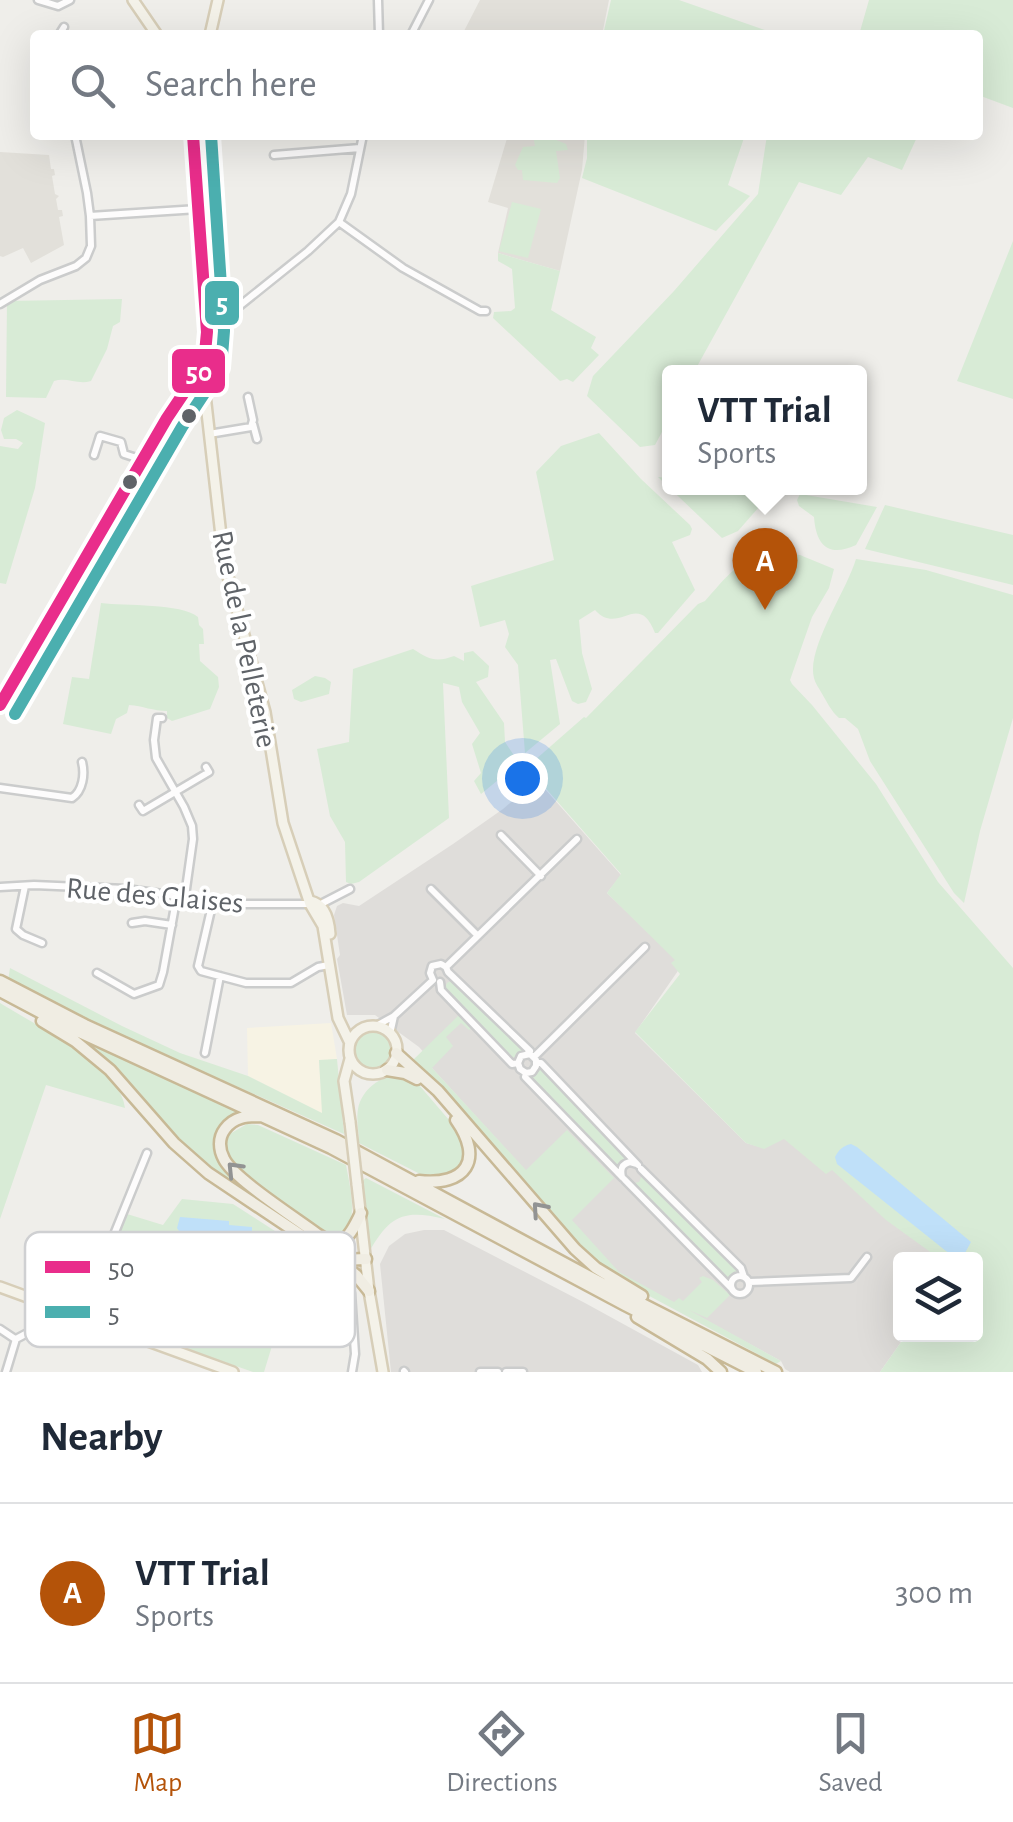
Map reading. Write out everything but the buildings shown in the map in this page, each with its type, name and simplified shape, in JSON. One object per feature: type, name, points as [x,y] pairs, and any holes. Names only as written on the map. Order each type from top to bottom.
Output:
[{"type":"highway","points":[[0,981],[322,1133],[776,1372]]},
{"type":"highway","points":[[0,991],[375,1170],[756,1372]]},
{"type":"highway","points":[[26,1006],[110,1070],[174,1143],[208,1173],[296,1232]]},
{"type":"highway","points":[[396,1053],[429,1082],[585,1258],[733,1350]]},
{"type":"highway","points":[[386,1070],[406,1072],[426,1086],[453,1116],[469,1145],[465,1168],[451,1180],[413,1180]]},
{"type":"highway","points":[[264,1116],[239,1118],[223,1131],[222,1157],[236,1174],[314,1232]]},
{"type":"highway","points":[[351,1232],[360,1213]]},
{"type":"highway","points":[[355,1259],[366,1258]]},
{"type":"highway","points":[[355,1274],[370,1290]]},
{"type":"highway","points":[[625,1305],[640,1320],[707,1359],[721,1372]]},
{"type":"main road","points":[[133,0],[154,30]]},
{"type":"main road","points":[[211,30],[218,0]]},
{"type":"main road","points":[[0,705],[166,418],[206,358],[193,140]]},
{"type":"main road","name":"Rue de la Pelleterie","points":[[196,376],[204,386],[224,562],[265,712],[283,822],[313,903],[328,921],[338,1018],[350,1044]]},
{"type":"main road","points":[[338,1018],[359,1030],[376,1026],[394,1040],[396,1053],[386,1070],[362,1072],[350,1059]]},
{"type":"main road","points":[[359,1030],[350,1044],[345,1088],[382,1370]]},
{"type":"main road","points":[[345,1088],[351,1078],[362,1072]]},
{"type":"main road","points":[[0,1287],[25,1296]]},
{"type":"main road","points":[[165,1347],[232,1372]]},
{"type":"street","points":[[38,0],[60,6],[70,0]]},
{"type":"street","points":[[378,0],[379,30]]},
{"type":"street","points":[[414,30],[429,0]]},
{"type":"street","points":[[0,304],[86,258],[91,246],[90,216],[75,140]]},
{"type":"street","points":[[207,332],[339,222],[351,194],[362,140]]},
{"type":"street","points":[[274,155],[360,148]]},
{"type":"street","points":[[90,216],[198,209]]},
{"type":"street","points":[[339,222],[403,268],[486,311]]},
{"type":"street","points":[[248,397],[257,439]]},
{"type":"street","points":[[209,434],[248,428],[253,422]]},
{"type":"street","points":[[94,454],[100,436],[121,442],[124,454],[142,460]]},
{"type":"street","points":[[97,973],[134,994],[153,989],[162,979],[194,833],[156,758],[157,718],[162,718]]},
{"type":"street","points":[[0,788],[72,798],[81,788],[82,762]]},
{"type":"street","points":[[140,805],[144,811],[209,772],[206,768]]},
{"type":"street","points":[[501,835],[540,876]]},
{"type":"street","points":[[376,1026],[436,981],[446,980],[447,969],[577,840]]},
{"type":"street","points":[[25,886],[16,929],[42,943]]},
{"type":"street","name":"Rue des Glaises","points":[[0,887],[126,890],[236,904],[313,903]]},
{"type":"street","points":[[313,903],[350,889]]},
{"type":"street","points":[[431,889],[478,936]]},
{"type":"street","points":[[213,901],[198,966],[201,971],[246,983],[291,983],[318,967],[330,965]]},
{"type":"street","points":[[132,923],[172,925]]},
{"type":"street","points":[[533,1058],[644,947]]},
{"type":"street","points":[[518,1063],[512,1064],[441,990],[430,973],[432,966],[438,964],[447,969],[530,1051],[533,1058],[532,1072],[520,1070],[521,1056],[533,1058],[541,1063],[741,1268],[749,1288],[743,1294],[735,1293],[526,1073]]},
{"type":"street","points":[[206,1053],[220,976]]},
{"type":"street","points":[[390,1034],[394,1016]]},
{"type":"street","points":[[115,1232],[147,1154]]},
{"type":"street","points":[[626,1163],[640,1167],[638,1180],[624,1179],[621,1170],[626,1163]]},
{"type":"street","points":[[732,1288],[735,1278],[853,1280],[867,1256]]},
{"type":"street","points":[[0,1329],[16,1339]]},
{"type":"street","points":[[6,1372],[16,1339],[25,1334]]},
{"type":"street","points":[[352,1372],[355,1347]]},
{"type":"street","points":[[480,1372],[497,1371]]},
{"type":"street","points":[[506,1372],[523,1372]]},
{"type":"shaded area","points":[[480,0],[609,0],[603,30],[465,30]]},
{"type":"shaded area","points":[[507,140],[585,140],[582,170],[560,271],[498,253],[508,208],[488,202]]},
{"type":"shaded area","points":[[0,152],[49,155],[54,169],[64,245],[31,263],[23,248],[0,256]]},
{"type":"shaded area","points":[[537,780],[621,875],[607,893],[682,965],[635,1033],[746,1143],[764,1148],[804,1128],[966,1252],[893,1252],[893,1342],[901,1342],[880,1372],[790,1372],[781,1361],[619,1273],[431,1067],[419,1047],[375,1015],[347,1015],[337,959],[337,906],[359,906],[503,809]]},
{"type":"shaded area","points":[[331,1023],[337,1059],[319,1061],[323,1114],[248,1076],[247,1028]]},
{"type":"shaded area","points":[[444,1230],[698,1365],[702,1372],[391,1372],[380,1264],[389,1246],[405,1234]]},
{"type":"green space","points":[[611,0],[679,0],[765,30],[604,30]]},
{"type":"green space","points":[[869,0],[1013,0],[1013,108],[983,97],[983,30],[860,30]]},
{"type":"green space","points":[[534,140],[566,144],[568,150],[556,151],[560,178],[557,183],[523,180],[522,170],[515,165],[523,147],[535,146]]},
{"type":"green space","points":[[587,140],[743,140],[728,185],[750,196],[716,231],[582,178]]},
{"type":"green space","points":[[766,140],[916,140],[902,170],[868,157],[841,195],[799,182],[698,365],[662,365],[662,432],[655,445],[640,447],[587,396],[593,376],[758,194]]},
{"type":"green space","points":[[512,202],[541,209],[528,258],[499,251]]},
{"type":"green space","points":[[1013,241],[1013,399],[957,381]]},
{"type":"green space","points":[[498,253],[560,271],[551,310],[596,337],[591,348],[599,355],[573,382],[560,381],[493,318],[494,312],[515,308],[512,269],[498,261]]},
{"type":"green space","points":[[122,299],[120,322],[113,326],[91,381],[54,381],[46,398],[6,397],[7,301]]},
{"type":"green space","points":[[17,410],[45,423],[35,488],[6,584],[0,583],[0,446],[18,449],[23,443],[4,439],[1,430],[4,418]]},
{"type":"green space","points":[[599,433],[690,525],[690,535],[672,542],[695,590],[658,633],[642,615],[612,619],[595,610],[579,620],[582,653],[592,689],[586,702],[572,701],[556,659],[550,660],[560,724],[525,753],[518,665],[505,647],[509,634],[505,620],[480,627],[471,586],[554,560],[536,472],[561,446]]},
{"type":"green space","points":[[677,495],[770,495],[738,531],[722,538]]},
{"type":"green space","points":[[800,495],[806,495],[877,507],[856,545],[838,550],[821,542],[814,517],[797,500]]},
{"type":"green space","points":[[885,505],[1013,535],[1013,585],[865,549]]},
{"type":"green space","points":[[759,555],[800,555],[834,569],[790,680],[876,784],[938,882],[1013,968],[1013,1372],[880,1372],[901,1342],[983,1342],[983,1252],[930,1252],[886,1220],[832,1170],[826,1174],[784,1139],[764,1149],[746,1143],[635,1032],[680,974],[671,963],[675,960],[607,893],[621,874],[527,767],[586,718],[733,570]]},
{"type":"green space","points":[[856,559],[926,570],[1013,595],[1013,718],[964,903],[870,761],[858,729],[836,715],[815,680],[813,666],[821,636]]},
{"type":"green space","points":[[101,603],[166,607],[198,617],[204,644],[199,644],[200,661],[218,677],[219,687],[210,709],[172,721],[167,718],[167,711],[129,705],[127,713],[116,719],[111,734],[63,724],[72,677],[89,679]]},
{"type":"green space","points":[[413,649],[432,659],[454,656],[464,661],[464,653],[473,651],[489,666],[488,677],[476,682],[504,723],[505,742],[519,763],[481,794],[474,781],[481,773],[472,744],[480,733],[462,702],[459,687],[443,683],[449,818],[351,884],[346,882],[345,842],[330,816],[317,749],[349,742],[353,669]]},
{"type":"green space","points":[[315,676],[331,682],[329,694],[301,702],[294,699],[292,690]]},
{"type":"green space","points":[[10,968],[180,1053],[248,1076],[322,1113],[319,1060],[337,1059],[344,1134],[60,1008],[8,981]]},
{"type":"green space","points":[[454,979],[520,1045],[523,1051],[517,1057],[510,1058],[444,990]]},
{"type":"green space","points":[[0,1003],[93,1062],[120,1093],[125,1108],[46,1085],[0,1219]]},
{"type":"green space","points":[[459,1015],[472,1027],[469,1030],[461,1023],[446,1037],[453,1046],[432,1068],[526,1170],[567,1130],[614,1178],[572,1220],[619,1272],[674,1302],[679,1298],[683,1301],[702,1282],[699,1278],[713,1280],[730,1295],[707,1318],[689,1310],[781,1361],[776,1364],[612,1276],[597,1264],[462,1111],[412,1061]]},
{"type":"green space","points":[[373,1030],[387,1036],[393,1050],[387,1064],[373,1070],[359,1064],[353,1050],[359,1036]]},
{"type":"green space","points":[[77,1037],[238,1112],[216,1133],[215,1155],[227,1173],[305,1232],[214,1174]]},
{"type":"green space","points":[[540,1065],[628,1158],[617,1170],[527,1077],[535,1074]]},
{"type":"green space","points":[[399,1075],[419,1085],[461,1134],[465,1153],[455,1173],[428,1178],[359,1143],[357,1113],[363,1095],[379,1081]]},
{"type":"green space","points":[[247,1124],[258,1125],[346,1165],[352,1208],[347,1228],[344,1232],[322,1232],[234,1165],[226,1151],[228,1135]]},
{"type":"green space","points":[[643,1173],[741,1273],[733,1275],[728,1283],[630,1184],[639,1182]]},
{"type":"green space","points":[[366,1178],[445,1219],[419,1215],[399,1218],[384,1230],[369,1252],[362,1181]]},
{"type":"green space","points":[[182,1199],[233,1204],[276,1232],[119,1232],[127,1214],[163,1225]]},
{"type":"green space","points":[[182,1347],[272,1347],[264,1372],[253,1372]]},
{"type":"water","points":[[843,1147],[857,1147],[971,1242],[966,1252],[946,1251],[837,1164],[835,1157]]},
{"type":"water","points":[[180,1217],[229,1221],[229,1225],[252,1227],[252,1232],[185,1232],[177,1228]]},
{"type":"transit line","name":"50","points":[[0,705],[167,418],[204,363],[207,332],[193,140]]},
{"type":"transit line","name":"5","points":[[15,714],[182,427],[221,368],[224,331],[211,140]]},
{"type":"place","name":"VTT Trial","points":[[765,610]]}]
